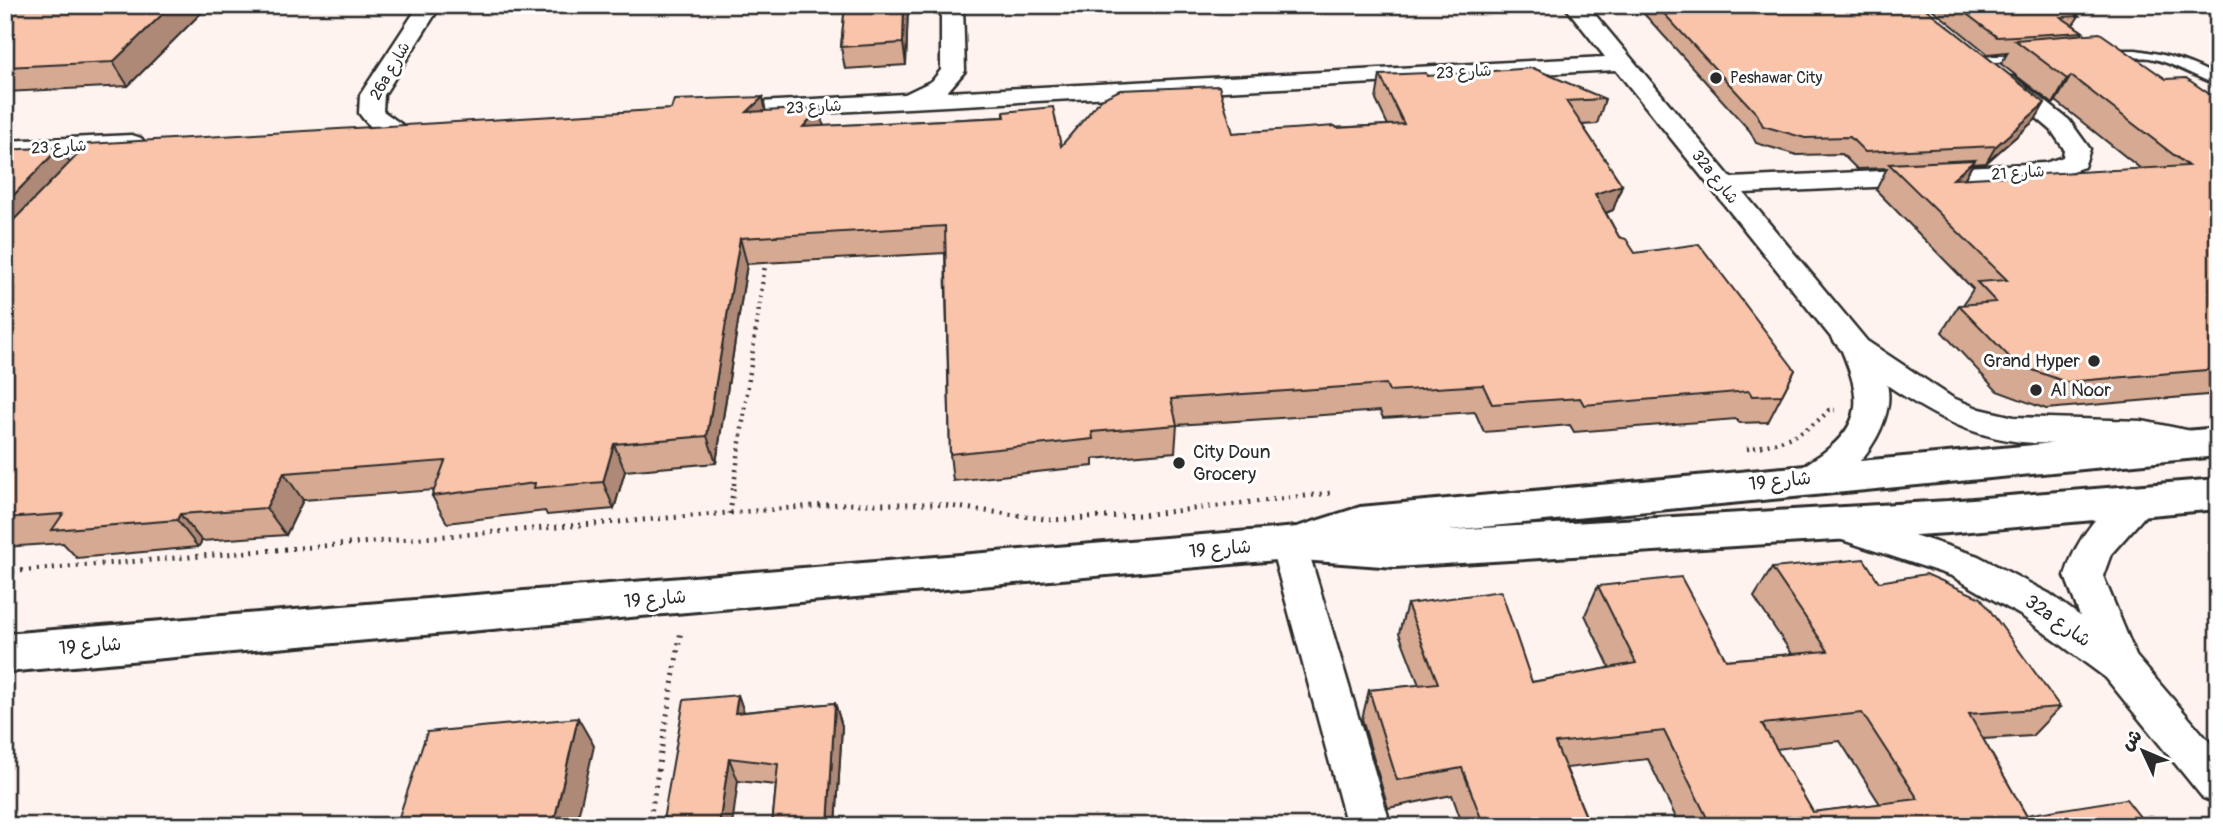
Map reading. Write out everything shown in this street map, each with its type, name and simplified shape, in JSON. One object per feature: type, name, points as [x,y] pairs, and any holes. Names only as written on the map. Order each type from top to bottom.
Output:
[{"type":"street","name":"26a شارع","points":[[395,129],[376,120],[370,104],[372,95],[430,5]]},
{"type":"street","points":[[905,102],[940,86],[953,71],[951,5]]},
{"type":"street","name":"32a شارع","points":[[1575,5],[1856,348],[1941,407],[1972,419],[2014,429],[2142,433],[2206,443]]},
{"type":"street","name":"شارع 21","points":[[1723,186],[2048,171],[2075,161],[2077,149],[2069,134],[1968,52]]},
{"type":"street","name":"شارع 23","points":[[692,113],[882,115],[905,102],[1016,107],[1622,63]]},
{"type":"street","points":[[355,131],[422,128]]},
{"type":"street","name":"شارع 23","points":[[5,149],[154,142]]},
{"type":"street","name":"32a شارع","points":[[1811,478],[1849,454],[1861,436],[1873,393],[1856,348]]},
{"type":"street","name":"شارع 19","points":[[1297,543],[1360,523],[1811,478],[2206,443]]},
{"type":"street","name":"شارع 19","points":[[5,653],[1297,543],[1332,548],[1395,550],[1835,523],[2218,494]]},
{"type":"street","name":"32a شارع","points":[[2120,666],[2084,576],[2085,565],[2099,542],[2140,500]]},
{"type":"street","name":"32a شارع","points":[[1835,523],[1927,551],[2004,586],[2036,605],[2120,666],[2218,784]]},
{"type":"street","points":[[1297,543],[1369,826]]},
{"type":"lane","points":[[1968,52],[2033,57]]},
{"type":"lane","points":[[2088,54],[2129,52],[2155,55],[2188,65],[2218,82]]},
{"type":"lane","points":[[96,164],[114,144]]},
{"type":"path","points":[[730,514],[766,257]]},
{"type":"path","points":[[1740,450],[1768,446],[1815,427],[1829,410],[1870,408]]},
{"type":"path","points":[[5,572],[839,504],[935,504],[1052,520],[1141,515],[1338,492]]},
{"type":"path","points":[[649,826],[686,596]]},
{"type":"building","points":[[5,5],[172,5],[113,62],[5,67]]},
{"type":"building","points":[[845,5],[904,5],[903,43],[841,47]]},
{"type":"building","points":[[1656,5],[1921,5],[2045,103],[1996,146],[1865,152],[1850,137],[1805,138],[1763,126],[1757,114]]},
{"type":"building","points":[[1955,5],[2064,5],[2079,16],[2061,17],[2083,32],[1997,37]]},
{"type":"building","points":[[2100,33],[2166,79],[2186,78],[2218,100],[2218,369],[2066,382],[2016,364],[1959,305],[1996,302],[1977,282],[2007,280],[1889,164],[1975,160],[1953,179],[2188,166],[2071,76],[2067,79],[2015,40]]},
{"type":"building","points":[[1533,68],[1605,99],[1566,101],[1622,185],[1595,194],[1619,237],[1626,239],[1635,253],[1699,244],[1795,370],[1782,395],[1752,396],[1749,391],[1584,405],[1580,398],[1492,404],[1483,385],[1389,391],[1386,384],[1171,399],[1177,425],[1092,432],[1093,439],[950,454],[945,226],[740,238],[707,436],[614,444],[603,482],[534,488],[535,483],[432,496],[445,461],[284,473],[266,508],[180,514],[177,520],[52,530],[63,514],[5,518],[5,309],[9,305],[5,305],[5,229],[88,144],[671,109],[674,100],[763,97],[747,112],[820,108],[803,127],[1005,117],[1004,112],[1053,107],[1061,146],[1101,99],[1120,90],[1219,86],[1233,133],[1337,128],[1404,124],[1380,75],[1426,73],[1427,76]]},
{"type":"building","points":[[60,147],[5,204],[5,150]]},
{"type":"building","points":[[1864,559],[1879,582],[1926,574],[1981,598],[2060,707],[1969,714],[2026,815],[2126,799],[2147,826],[1711,826],[1664,731],[1555,743],[1590,826],[1484,826],[1462,768],[1397,780],[1369,690],[1438,683],[1407,604],[1501,591],[1532,682],[1636,663],[1598,586],[1681,577],[1726,660],[1828,651],[1772,568]],"holes":[[[1862,713],[1918,799],[1813,812],[1762,724]]]},
{"type":"building","points":[[738,695],[735,713],[835,703],[828,826],[772,826],[778,764],[729,758],[719,826],[662,826],[684,700]]},
{"type":"building","points":[[578,718],[553,826],[396,826],[427,732]]},
{"type":"place","name":"Peshawar City","points":[[1716,78]]},
{"type":"place","name":"Grand Hyper","points":[[2094,361]]},
{"type":"place","name":"Al Noor","points":[[2036,390]]},
{"type":"place","name":"City Doun Grocery","points":[[1179,463]]}]
